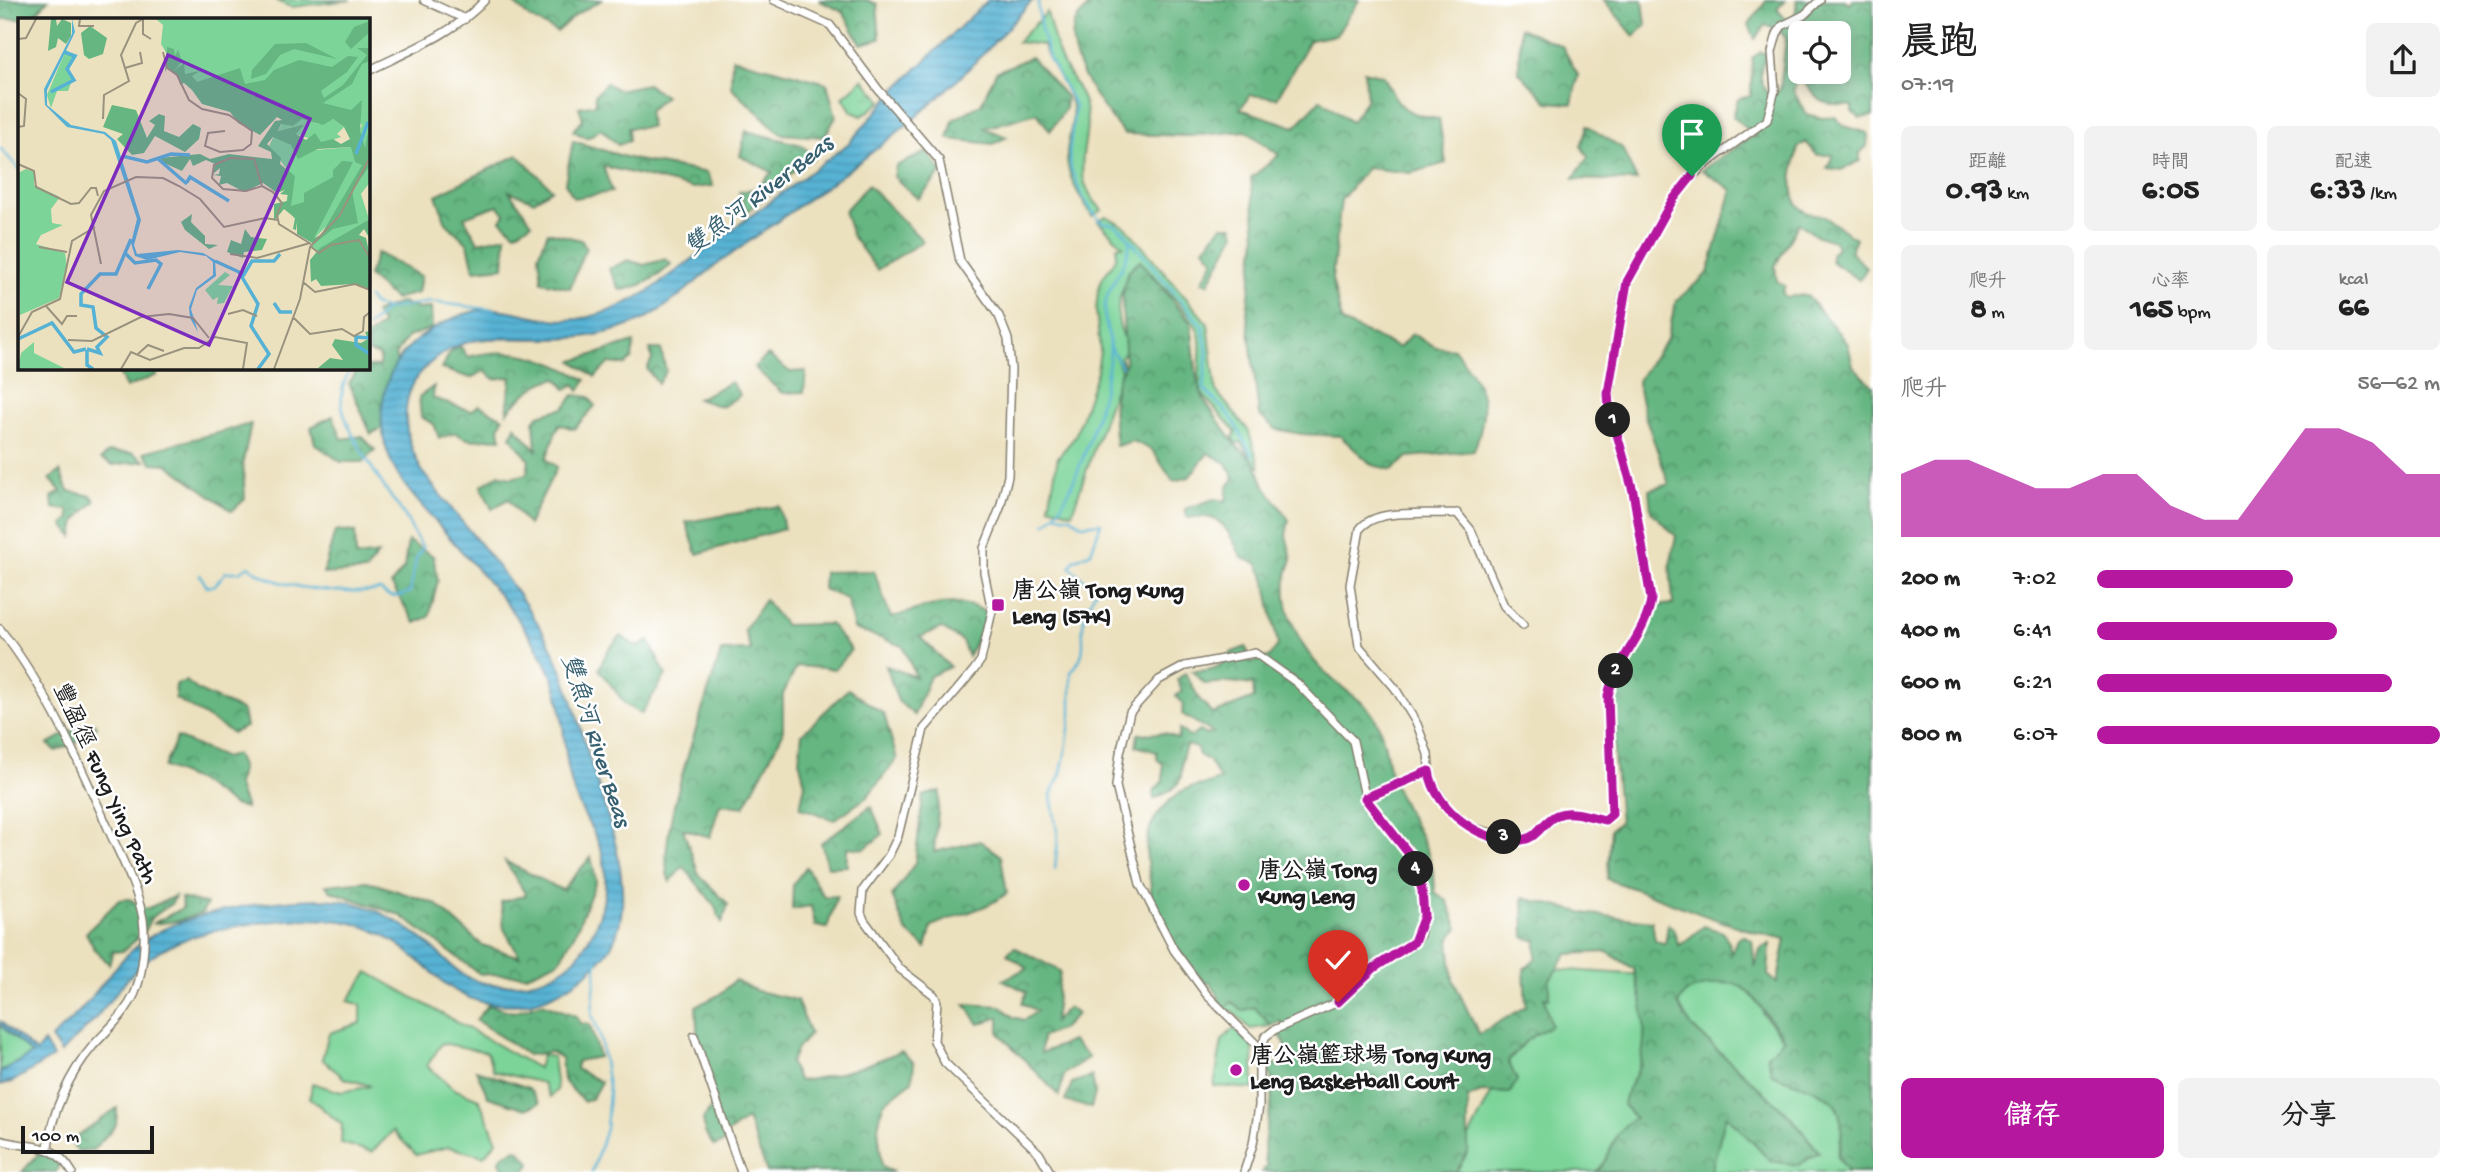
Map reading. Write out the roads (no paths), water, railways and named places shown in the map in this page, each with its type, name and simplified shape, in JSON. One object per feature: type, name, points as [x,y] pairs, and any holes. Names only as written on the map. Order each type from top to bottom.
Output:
[{"type":"street","points":[[424,0],[465,19]]},
{"type":"street","points":[[369,70],[465,19],[485,0]]},
{"type":"street","points":[[774,0],[830,25],[886,98],[939,160],[960,261],[999,316],[1007,339],[1011,369],[1009,476],[984,548],[984,572],[992,611],[981,660],[923,729],[898,836],[863,890],[862,913],[864,920],[900,970],[934,995],[937,1002],[933,1031],[940,1056],[1039,1153],[1050,1172]]},
{"type":"street","points":[[1523,625],[1504,606],[1471,530],[1457,513],[1379,515],[1365,522],[1360,529],[1350,585],[1359,646],[1405,703],[1425,744],[1429,771],[1448,809],[1470,827],[1518,840],[1529,838],[1558,814],[1576,814],[1605,820],[1612,814],[1608,696],[1612,677],[1648,616],[1651,599],[1633,491],[1608,400],[1624,289],[1659,222],[1684,185],[1702,167],[1766,120],[1775,90],[1772,52],[1777,34],[1782,26],[1804,15],[1820,0]]},
{"type":"street","name":"豐盈徑 Fung Ying Path","points":[[0,629],[16,649],[60,724],[124,865],[143,921],[140,974],[122,1015],[78,1066],[52,1123],[48,1148]]},
{"type":"street","points":[[1244,1172],[1253,1144],[1259,1106],[1261,1049],[1268,1034],[1338,1002],[1374,968],[1414,942],[1420,935],[1425,907],[1413,859],[1365,798],[1353,741],[1297,683],[1277,671],[1258,653],[1175,669],[1159,680],[1130,712],[1120,753],[1116,786],[1140,884],[1174,950],[1208,995],[1261,1049]]},
{"type":"street","points":[[1365,798],[1429,771]]},
{"type":"street","points":[[694,1036],[741,1172]]},
{"type":"street","points":[[0,1140],[48,1148],[63,1159],[72,1172]]},
{"type":"water","points":[[988,0],[1033,0],[994,43],[926,109],[659,310],[615,331],[593,336],[471,341],[443,353],[429,364],[411,389],[407,402],[407,431],[424,474],[505,576],[534,618],[554,653],[572,698],[612,829],[622,880],[619,927],[605,955],[586,974],[556,993],[523,1004],[500,1005],[481,1002],[451,988],[396,943],[363,926],[342,921],[298,920],[222,929],[176,943],[148,959],[61,1053],[51,1038],[81,1009],[135,948],[156,933],[174,925],[224,910],[310,899],[354,903],[406,927],[456,970],[471,979],[499,985],[544,978],[569,964],[579,954],[600,915],[605,872],[599,844],[577,801],[570,779],[554,680],[524,627],[416,499],[392,464],[384,440],[382,411],[393,369],[411,345],[429,332],[439,325],[474,311],[496,309],[547,319],[577,319],[611,310],[652,289],[848,144],[898,87]]},
{"type":"water","points":[[0,1021],[36,1052],[44,1042],[53,1057],[12,1082],[0,1085],[0,1073],[32,1054],[0,1025]]},
{"type":"waterway","points":[[1038,0],[1040,25],[1049,58],[1075,106],[1069,153],[1071,169],[1083,198],[1100,221],[1115,225],[1123,231],[1203,327],[1207,351],[1204,389],[1232,418],[1252,455]]},
{"type":"waterway","points":[[0,148],[18,168]]},
{"type":"waterway","points":[[1045,524],[1056,513],[1067,494],[1088,445],[1108,369],[1110,352],[1106,300],[1126,259],[1130,241]]},
{"type":"waterway","points":[[369,299],[374,305],[387,309],[431,302],[495,310]]},
{"type":"waterway","points":[[369,326],[387,309]]},
{"type":"waterway","points":[[1111,349],[1122,367]]},
{"type":"waterway","points":[[200,575],[207,587],[215,585],[226,572],[239,572],[249,566],[275,580],[312,589],[350,592],[380,590],[395,597],[410,592],[416,559],[423,547],[368,461],[346,420],[342,393],[350,369]]},
{"type":"waterway","points":[[1055,869],[1058,838],[1051,795],[1061,773],[1067,744],[1071,715],[1071,672],[1083,651],[1084,618],[1098,585],[1088,583],[1070,567],[1074,560],[1091,552],[1101,523],[1082,525],[1071,517],[1057,515]]},
{"type":"waterway","points":[[592,1172],[606,1129],[609,1093],[600,1036],[592,1014],[597,960]]},
{"type":"place","name":"唐公嶺 Tong Kung Leng (57K)","points":[[998,605]]},
{"type":"place","name":"唐公嶺 Tong Kung Leng","points":[[1244,885]]},
{"type":"place","name":"唐公嶺籃球場 Tong Kung Leng Basketball Court","points":[[1236,1070]]},
{"type":"water label","name":"雙魚河 River Beas","points":[[760,197]]},
{"type":"water label","name":"雙魚河 River Beas","points":[[594,741]]}]
